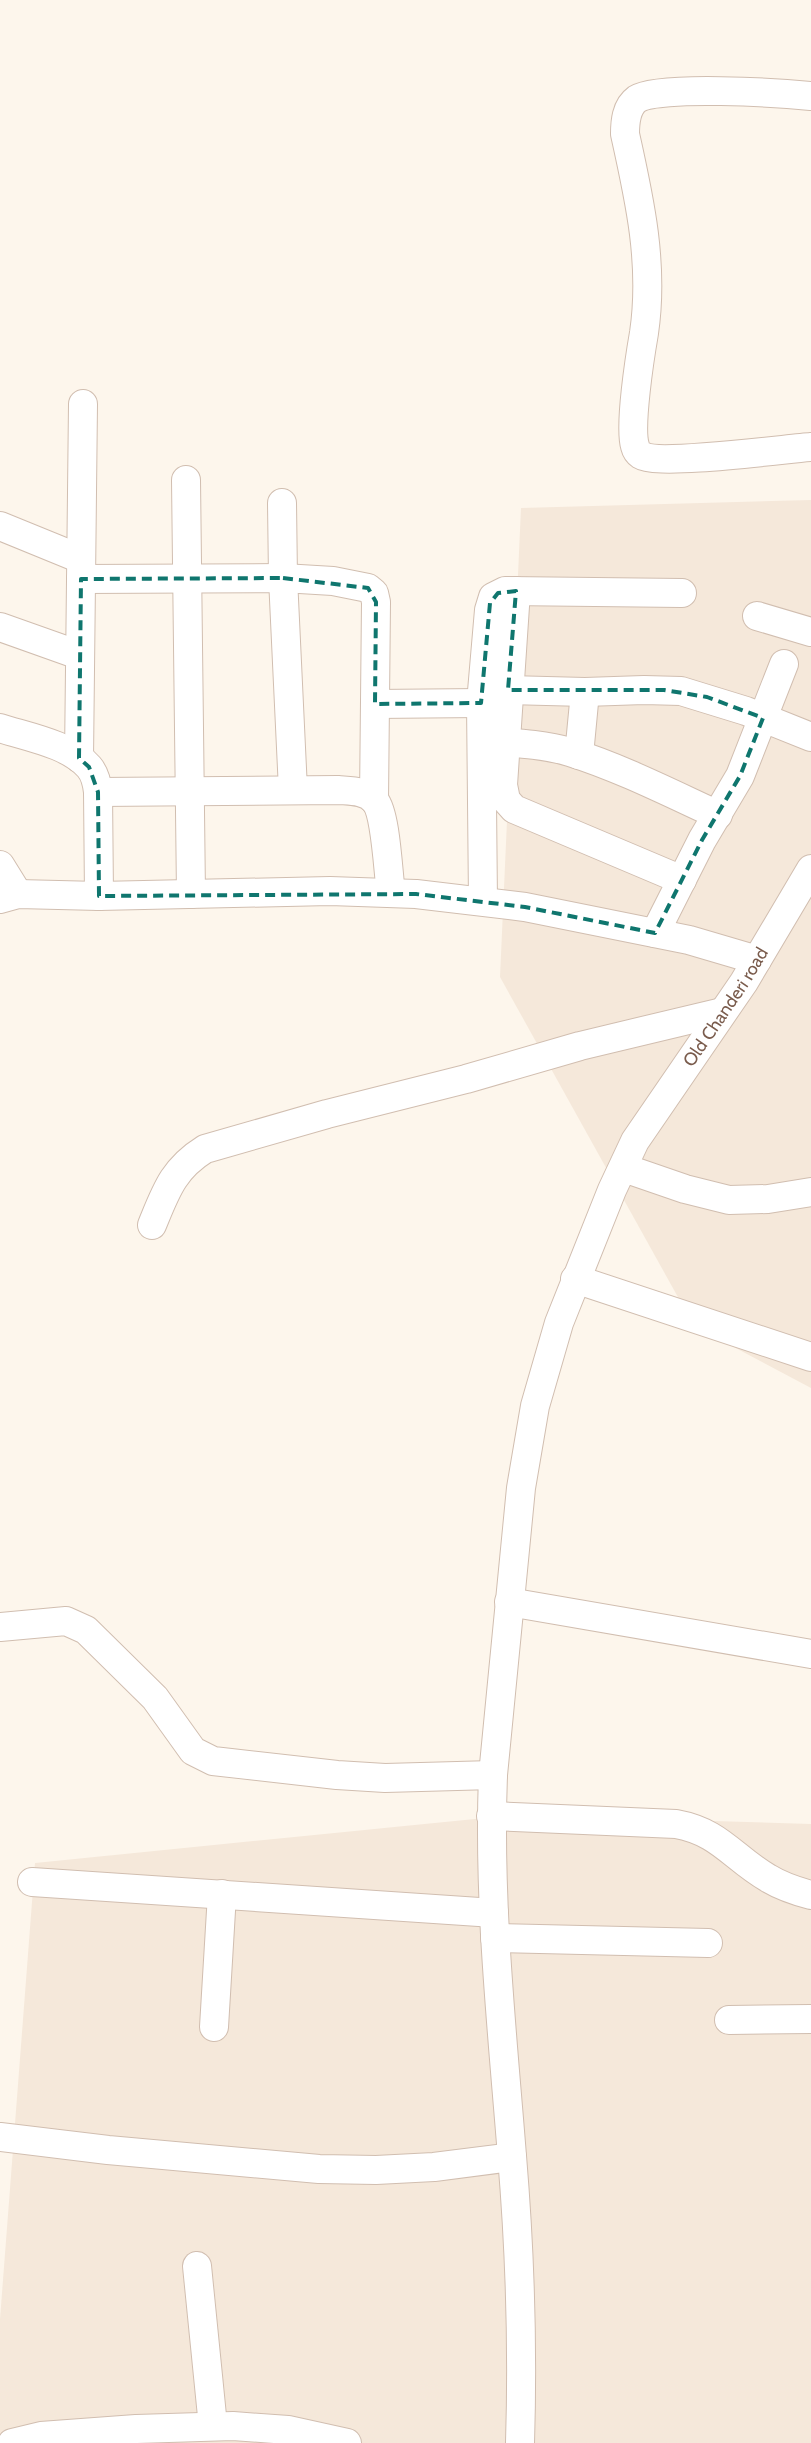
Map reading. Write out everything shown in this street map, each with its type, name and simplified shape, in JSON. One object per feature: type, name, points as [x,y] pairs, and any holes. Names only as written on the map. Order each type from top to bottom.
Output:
[{"type":"street","points":[[811,96],[749,91],[654,94],[637,99],[627,112],[625,123],[625,134],[643,216],[647,250],[648,288],[634,420],[635,447],[643,456],[655,459],[689,458],[811,446]]},
{"type":"street","points":[[79,758],[83,404]]},
{"type":"street","points":[[186,480],[191,894]]},
{"type":"street","points":[[282,503],[283,578],[293,790]]},
{"type":"street","points":[[0,526],[81,569],[187,578],[283,578],[355,584],[368,588],[374,593],[374,800],[381,813],[391,893]]},
{"type":"street","points":[[482,902],[493,742],[508,690],[516,591]]},
{"type":"street","points":[[682,593],[516,591],[498,593],[490,603],[481,703],[509,806],[682,880]]},
{"type":"street","points":[[757,616],[811,632]]},
{"type":"street","points":[[0,628],[79,655]]},
{"type":"street","points":[[655,933],[702,840],[740,776],[784,664]]},
{"type":"street","points":[[508,690],[585,692],[681,691],[707,697],[811,738]]},
{"type":"street","points":[[579,755],[585,692]]},
{"type":"street","points":[[375,704],[481,703]]},
{"type":"street","points":[[0,728],[63,749],[79,758],[89,767],[96,779],[98,792],[99,896]]},
{"type":"street","points":[[493,742],[549,748],[579,755],[718,815]]},
{"type":"street","points":[[98,792],[293,790],[361,792],[374,800]]},
{"type":"street","points":[[0,865],[20,896],[391,893],[525,908],[689,940],[758,960]]},
{"type":"street","name":"Old Chanderi road","points":[[520,2443],[522,2374],[519,2259],[502,2043],[491,1816],[493,1775],[520,1488],[535,1406],[559,1323],[575,1279],[629,1154],[758,960],[811,869]]},
{"type":"street","points":[[152,1225],[167,1188],[178,1170],[205,1149],[327,1114],[466,1080],[580,1046],[722,1012]]},
{"type":"street","points":[[629,1154],[685,1189],[729,1200],[768,1199],[811,1192]]},
{"type":"street","points":[[575,1279],[811,1357]]},
{"type":"street","points":[[509,1602],[811,1654]]},
{"type":"street","points":[[0,1627],[66,1621],[86,1630],[155,1698],[193,1751],[213,1761],[347,1776],[385,1778],[493,1775]]},
{"type":"street","points":[[491,1816],[676,1824],[695,1827],[710,1835],[768,1878],[794,1890],[811,1895]]},
{"type":"street","points":[[32,1882],[222,1894],[495,1925],[708,1943]]},
{"type":"street","points":[[214,2027],[222,1894]]},
{"type":"street","points":[[729,2020],[811,2019]]},
{"type":"street","points":[[0,2137],[126,2152],[319,2169],[376,2170],[434,2167],[512,2157]]},
{"type":"street","points":[[197,2266],[213,2426]]},
{"type":"street","points":[[12,2443],[41,2436],[213,2426],[262,2426],[347,2443]]},
{"type":"highlighted area","points":[[283,578],[368,588],[376,602],[375,704],[481,703],[490,603],[498,593],[516,591],[508,690],[664,690],[707,697],[763,718],[740,776],[702,840],[655,933],[525,907],[416,894],[99,896],[98,792],[89,767],[79,758],[81,579]]},
{"type":"shaded area","points":[[811,500],[811,1388],[694,1326],[500,977],[521,508]]},
{"type":"shaded area","points":[[514,1815],[811,1824],[811,2443],[0,2443],[0,2319],[35,1863]]}]
